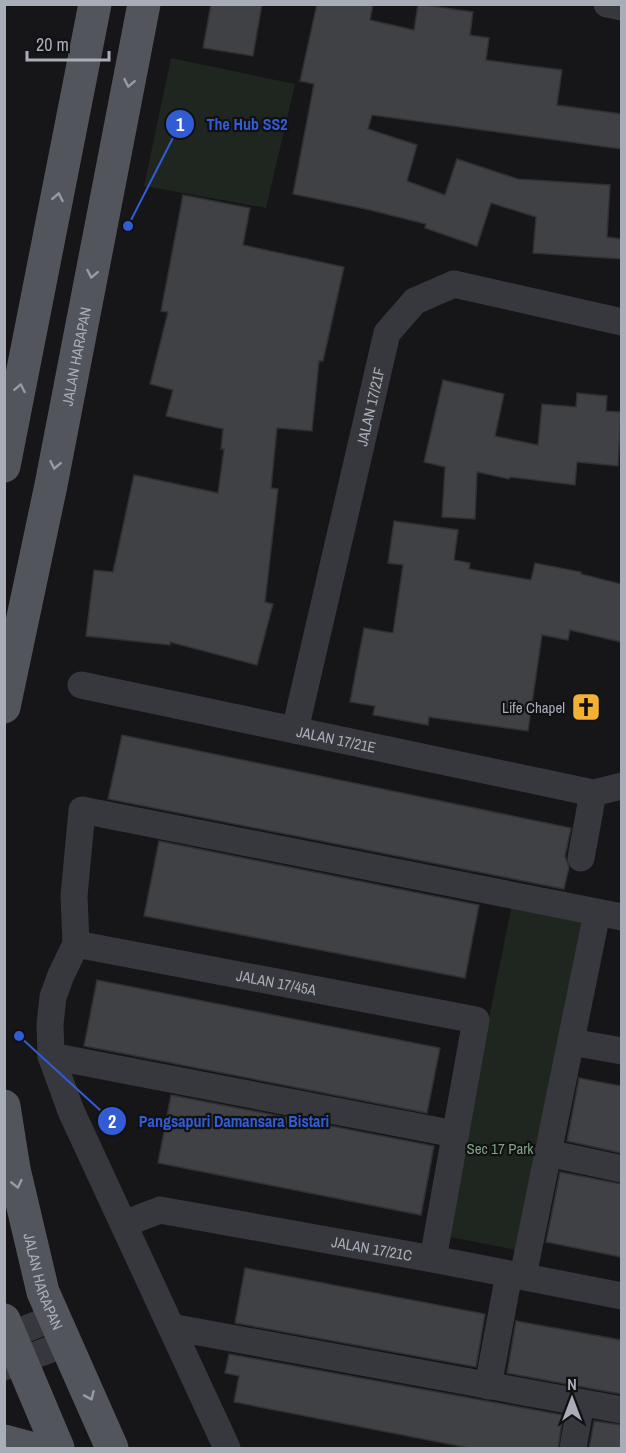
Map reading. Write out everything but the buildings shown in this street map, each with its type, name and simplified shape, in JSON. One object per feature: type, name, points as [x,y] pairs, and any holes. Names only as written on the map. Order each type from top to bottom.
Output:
[{"type":"main road","points":[[4,466],[95,4]]},
{"type":"main road","name":"JALAN HARAPAN","points":[[4,707],[51,485],[144,4]]},
{"type":"main road","name":"JALAN HARAPAN","points":[[4,1106],[14,1169],[43,1292],[112,1449]]},
{"type":"main road","points":[[9,1344],[58,1449]]},
{"type":"main road","points":[[4,1441],[30,1449]]},
{"type":"street","points":[[607,4],[621,8]]},
{"type":"street","name":"JALAN 17/21F","points":[[295,730],[387,333],[415,301],[454,284],[621,322]]},
{"type":"street","name":"JALAN 17/21E","points":[[81,686],[593,793]]},
{"type":"street","points":[[581,858],[593,793],[621,786]]},
{"type":"street","points":[[228,1449],[71,1111],[51,1056],[50,1024],[53,997],[76,944],[74,896],[82,810],[609,915],[571,1042],[548,1154],[488,1386]]},
{"type":"street","name":"JALAN 17/45A","points":[[76,944],[476,1020],[455,1134]]},
{"type":"street","points":[[571,1042],[621,1051]]},
{"type":"street","points":[[51,1056],[455,1134],[433,1259]]},
{"type":"street","points":[[548,1154],[621,1169]]},
{"type":"street","name":"JALAN 17/21C","points":[[124,1224],[160,1210],[433,1259],[621,1296]]},
{"type":"street","points":[[171,1327],[621,1410]]},
{"type":"street","points":[[9,1344],[61,1330]]},
{"type":"street","points":[[573,1449],[581,1403]]},
{"type":"green space","points":[[171,58],[295,84],[266,208],[144,186]]},
{"type":"green space","name":"Sec 17 Park","points":[[511,909],[583,923],[517,1250],[445,1236]]},
{"type":"place","name":"The Hub SS2","points":[[128,226]]},
{"type":"place","name":"Life Chapel","points":[[586,707]]},
{"type":"place","name":"Pangsapuri Damansara Bistari","points":[[19,1036]]}]
